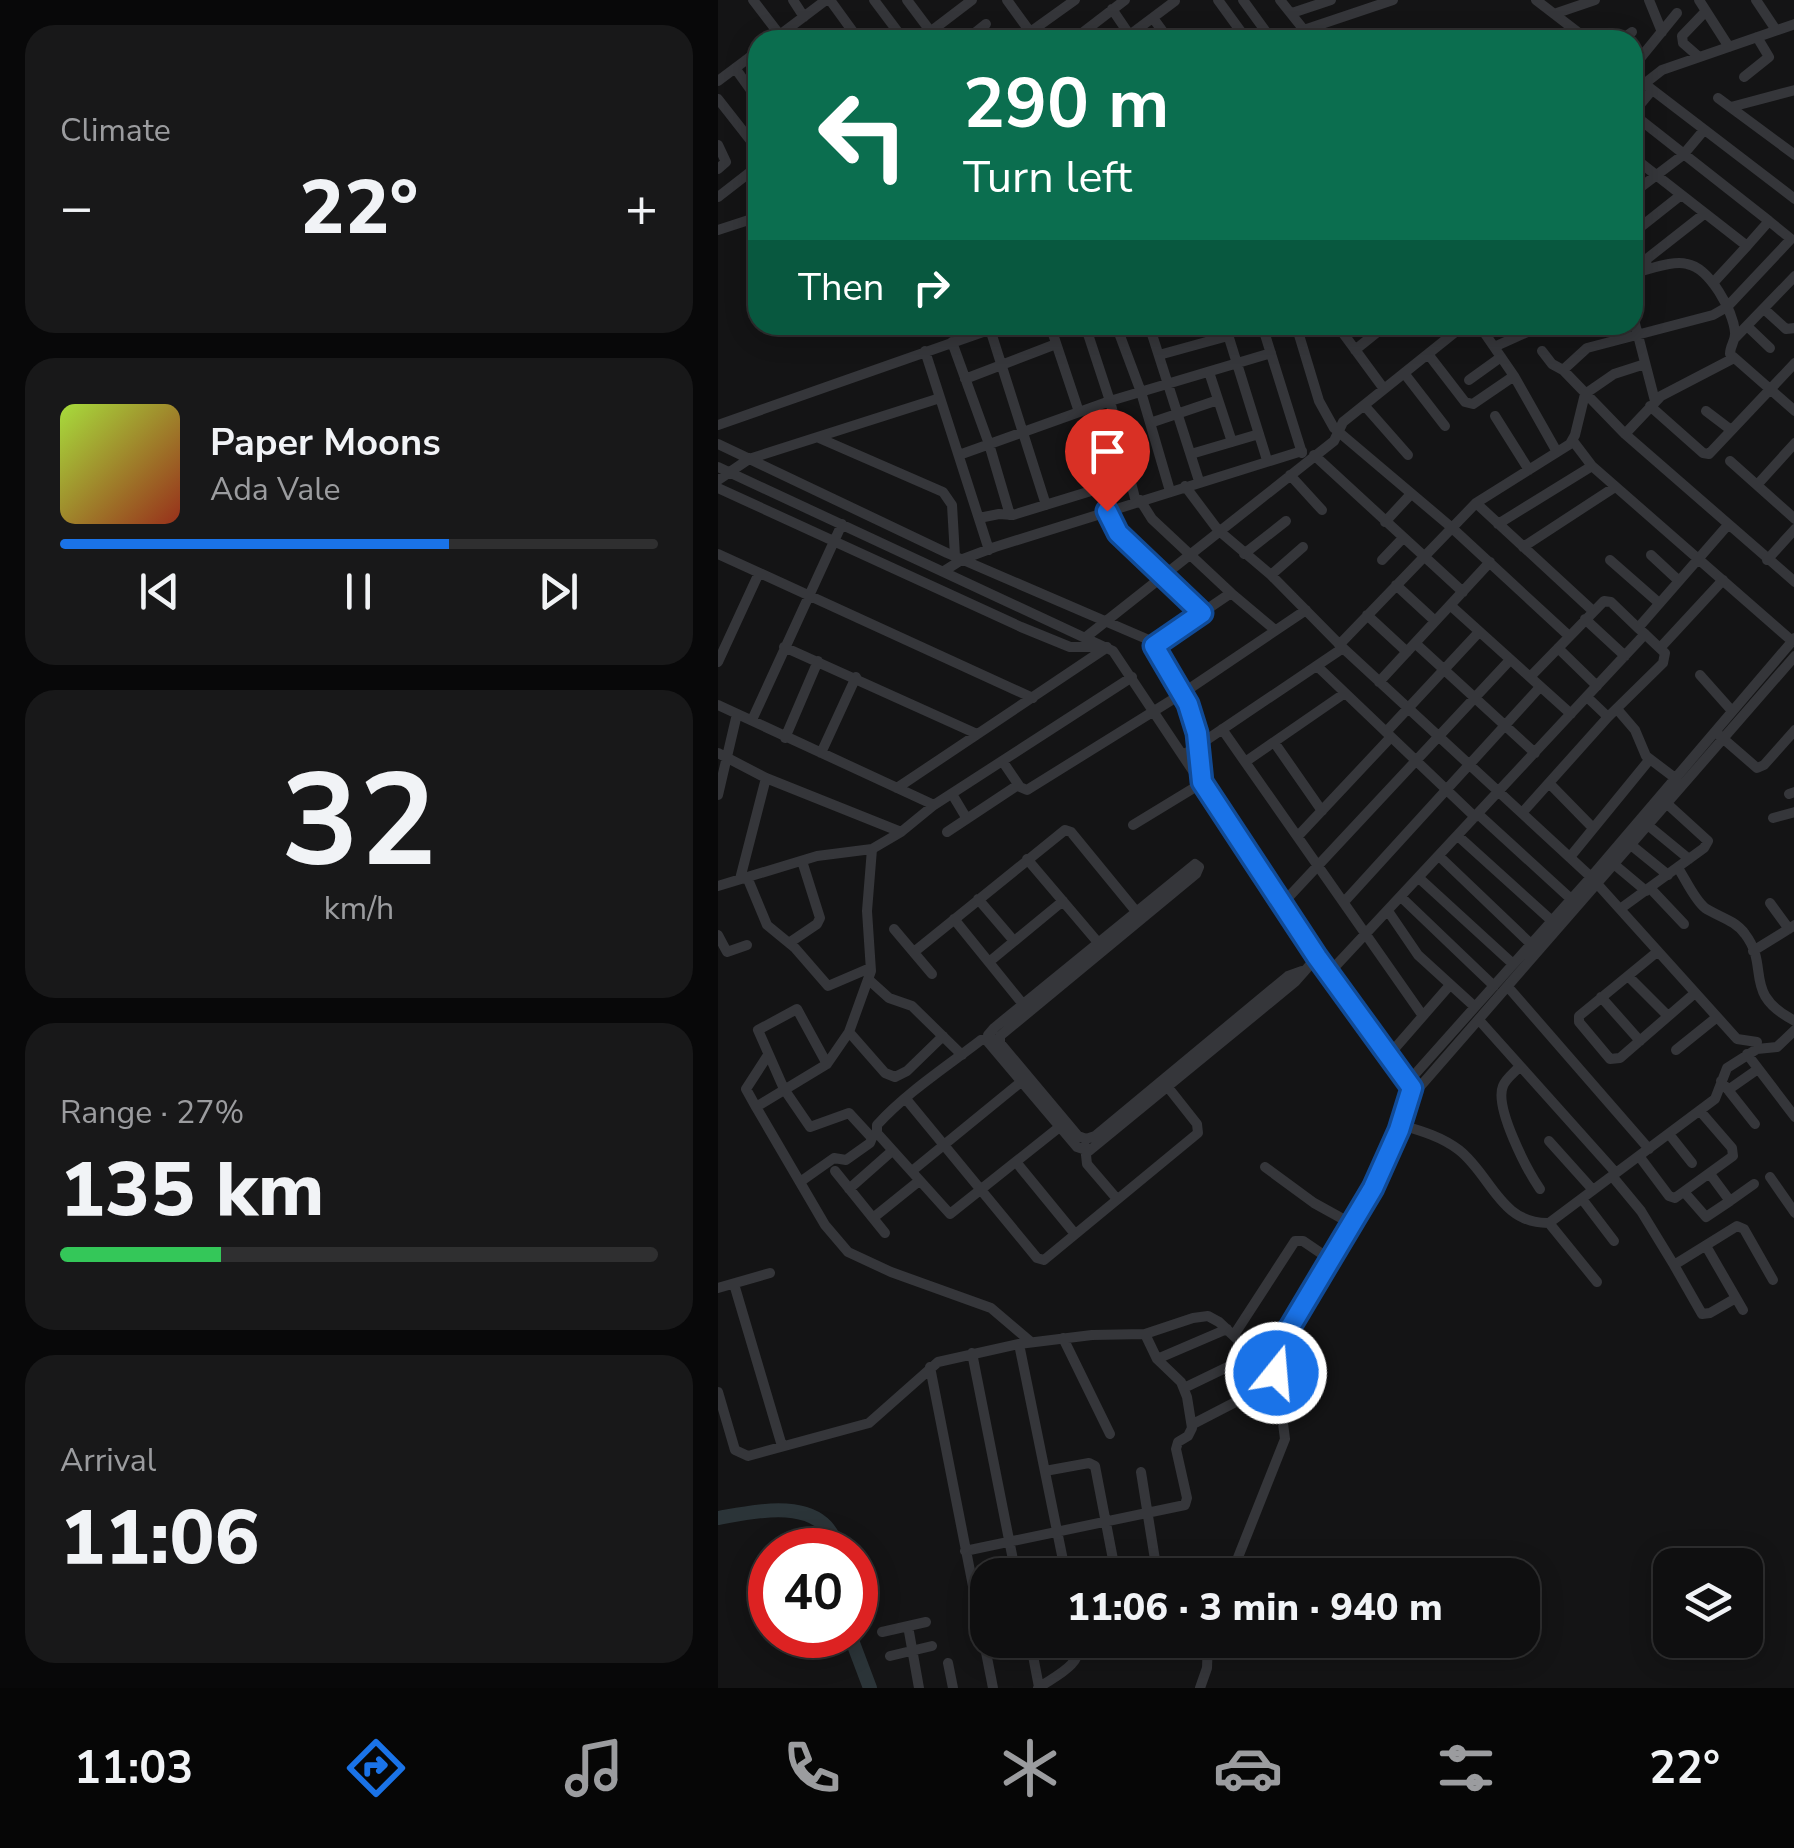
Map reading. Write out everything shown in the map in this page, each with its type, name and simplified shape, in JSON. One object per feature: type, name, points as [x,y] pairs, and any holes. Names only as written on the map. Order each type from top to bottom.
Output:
[{"type":"street","points":[[753,0],[774,30]]},
{"type":"street","points":[[792,0],[804,16]]},
{"type":"street","points":[[788,30],[828,0],[851,30]]},
{"type":"street","points":[[874,0],[896,30]]},
{"type":"street","points":[[924,0],[910,4],[929,30]]},
{"type":"street","points":[[940,30],[972,0]]},
{"type":"street","points":[[1024,0],[1010,4],[1029,30]]},
{"type":"street","points":[[1040,30],[1075,0]]},
{"type":"street","points":[[1086,30],[1125,0]]},
{"type":"street","points":[[1218,0],[1240,30]]},
{"type":"street","points":[[1243,0],[1266,30]]},
{"type":"street","points":[[1280,0],[1304,30],[1392,0]]},
{"type":"street","points":[[1292,14],[1331,0]]},
{"type":"street","points":[[1536,0],[1575,30]]},
{"type":"street","points":[[1649,0],[1662,32]]},
{"type":"street","points":[[1756,0],[1776,30]]},
{"type":"street","points":[[1138,30],[1176,1]]},
{"type":"street","points":[[1554,14],[1588,1]]},
{"type":"street","points":[[1699,57],[1682,36],[1702,5],[1729,47]]},
{"type":"street","points":[[1112,10],[1123,30]]},
{"type":"street","points":[[1643,55],[1677,13]]},
{"type":"street","points":[[1153,18],[1161,30]]},
{"type":"street","points":[[978,30],[986,24]]},
{"type":"street","points":[[1643,97],[1662,70],[1794,24]]},
{"type":"street","points":[[1744,77],[1769,57],[1758,37]]},
{"type":"street","points":[[718,81],[748,59]]},
{"type":"street","points":[[735,68],[748,86]]},
{"type":"street","points":[[1643,86],[1794,199]]},
{"type":"street","points":[[1730,107],[1790,91],[1794,102]]},
{"type":"street","points":[[1718,98],[1794,155]]},
{"type":"street","points":[[718,99],[748,137]]},
{"type":"street","points":[[1643,119],[1793,240],[1728,307],[1643,331]]},
{"type":"street","points":[[1643,186],[1684,153],[1704,130]]},
{"type":"street","points":[[718,145],[741,179]]},
{"type":"street","points":[[718,168],[726,157]]},
{"type":"street","points":[[1643,165],[1747,246]]},
{"type":"street","points":[[718,197],[748,174]]},
{"type":"street","points":[[1643,225],[1681,196]]},
{"type":"street","points":[[1643,265],[1704,214]]},
{"type":"street","points":[[718,230],[748,220]]},
{"type":"street","points":[[1713,283],[1768,221]]},
{"type":"street","points":[[1643,271],[1689,264],[1713,283],[1728,307],[1736,338]]},
{"type":"street","points":[[1794,276],[1729,350],[1794,411]]},
{"type":"street","points":[[1764,308],[1786,329],[1794,328]]},
{"type":"street","points":[[1747,326],[1770,348]]},
{"type":"street","points":[[718,426],[972,335]]},
{"type":"street","points":[[992,335],[1046,505]]},
{"type":"street","points":[[1053,335],[1079,412]]},
{"type":"street","points":[[1088,335],[1138,501],[1152,519],[1275,630]]},
{"type":"street","points":[[1120,335],[1170,490]]},
{"type":"street","points":[[1153,335],[1200,481]]},
{"type":"street","points":[[1159,355],[1213,335]]},
{"type":"street","points":[[1228,335],[1267,460]]},
{"type":"street","points":[[1266,335],[1308,456],[1463,592]]},
{"type":"street","points":[[1299,335],[1319,400],[1338,434],[1451,527],[1570,636]]},
{"type":"street","points":[[1344,335],[1384,389]]},
{"type":"street","points":[[1355,350],[1374,335]]},
{"type":"street","points":[[1086,637],[1290,475],[1338,434],[1340,425],[1452,335]]},
{"type":"street","points":[[1486,335],[1558,452]]},
{"type":"street","points":[[1469,380],[1519,335]]},
{"type":"street","points":[[1563,370],[1587,348],[1628,335]]},
{"type":"street","points":[[1638,335],[1652,404],[1706,454],[1793,368]]},
{"type":"street","points":[[952,342],[1011,515],[1024,538]]},
{"type":"street","points":[[965,379],[1056,344]]},
{"type":"street","points":[[924,351],[989,550]]},
{"type":"street","points":[[1542,351],[1625,434],[1794,582]]},
{"type":"street","points":[[959,455],[1110,401],[1272,353]]},
{"type":"street","points":[[1428,354],[1470,405],[1514,376]]},
{"type":"street","points":[[1625,434],[1652,404],[1734,358]]},
{"type":"street","points":[[1183,755],[1341,646],[1476,503],[1573,441],[1585,394],[1614,374],[1645,364]]},
{"type":"street","points":[[1209,372],[1232,442]]},
{"type":"street","points":[[1404,373],[1446,426]]},
{"type":"street","points":[[718,480],[724,470],[749,459],[940,398]]},
{"type":"street","points":[[1150,424],[1218,400]]},
{"type":"street","points":[[1364,405],[1408,455]]},
{"type":"street","points":[[1706,412],[1731,430]]},
{"type":"street","points":[[1494,416],[1528,470]]},
{"type":"street","points":[[1191,454],[1258,434]]},
{"type":"street","points":[[819,438],[944,492],[952,504],[959,558]]},
{"type":"street","points":[[1573,441],[1592,466],[1793,640],[1763,684]]},
{"type":"street","points":[[1758,485],[1794,443]]},
{"type":"street","points":[[718,444],[959,558],[1138,634],[1154,646],[1183,693],[1199,745],[1202,782]]},
{"type":"street","points":[[944,571],[959,558],[1170,490],[1267,460],[1308,456]]},
{"type":"street","points":[[1730,461],[1794,518]]},
{"type":"street","points":[[1498,524],[1592,466]]},
{"type":"street","points":[[724,470],[1107,647],[1123,662],[1317,957],[1408,1082],[1412,1097]]},
{"type":"street","points":[[1290,475],[1322,510]]},
{"type":"street","points":[[979,518],[1011,515],[1130,479]]},
{"type":"street","points":[[1184,486],[1218,530],[1271,575],[1379,682],[1594,880],[1737,1039],[1757,1042]]},
{"type":"street","points":[[1523,546],[1615,486]]},
{"type":"street","points":[[718,488],[1070,647],[1107,647]]},
{"type":"street","points":[[1385,522],[1411,494]]},
{"type":"street","points":[[1476,503],[1523,546],[1625,656]]},
{"type":"street","points":[[1107,511],[1118,533],[1202,613]]},
{"type":"street","points":[[1244,554],[1286,521]]},
{"type":"street","points":[[752,720],[842,524]]},
{"type":"street","points":[[1329,973],[1625,656],[1659,603],[1727,526]]},
{"type":"street","points":[[1768,560],[1794,528]]},
{"type":"street","points":[[1382,560],[1403,538]]},
{"type":"street","points":[[1271,575],[1304,547]]},
{"type":"street","points":[[718,554],[1033,698]]},
{"type":"street","points":[[1650,555],[1679,581]]},
{"type":"street","points":[[1610,560],[1659,603]]},
{"type":"street","points":[[1784,574],[1794,561]]},
{"type":"street","points":[[1379,682],[1490,562]]},
{"type":"street","points":[[718,662],[759,573]]},
{"type":"street","points":[[1660,648],[1723,580]]},
{"type":"street","points":[[1396,585],[1436,621]]},
{"type":"street","points":[[1154,646],[1232,593]]},
{"type":"street","points":[[1048,618],[1056,600]]},
{"type":"street","points":[[1522,813],[1662,663],[1665,654],[1607,600],[1530,677]]},
{"type":"street","points":[[1450,605],[1571,714]]},
{"type":"street","points":[[1002,762],[1018,785],[1027,790],[1183,693],[1306,610]]},
{"type":"street","points":[[1368,615],[1444,670],[1535,753]]},
{"type":"street","points":[[1298,836],[1479,632]]},
{"type":"street","points":[[784,647],[977,734]]},
{"type":"street","points":[[897,788],[1107,647]]},
{"type":"street","points":[[1558,648],[1598,686]]},
{"type":"street","points":[[1238,1558],[1285,1438],[1275,1360],[1282,1339],[1373,1188],[1412,1097],[1738,709],[1794,656]]},
{"type":"street","points":[[1284,903],[1510,660]]},
{"type":"street","points":[[786,738],[818,662]]},
{"type":"street","points":[[1317,666],[1446,790],[1571,899]]},
{"type":"street","points":[[1700,675],[1738,709]]},
{"type":"street","points":[[821,753],[856,677]]},
{"type":"street","points":[[718,886],[802,860],[846,850],[872,850],[934,805],[1132,677]]},
{"type":"street","points":[[1344,902],[1540,686]]},
{"type":"street","points":[[1245,762],[1345,693]]},
{"type":"street","points":[[1587,698],[1608,718]]},
{"type":"street","points":[[718,705],[934,805]]},
{"type":"street","points":[[1617,708],[1635,730],[1650,760],[1675,778]]},
{"type":"street","points":[[718,795],[722,754],[737,714]]},
{"type":"street","points":[[1222,730],[1423,1016]]},
{"type":"street","points":[[1719,735],[1758,768],[1794,730]]},
{"type":"street","points":[[1663,800],[1675,778],[1719,735]]},
{"type":"street","points":[[1274,742],[1322,811]]},
{"type":"street","points":[[1778,749],[1794,744]]},
{"type":"street","points":[[722,754],[766,778],[901,832]]},
{"type":"street","points":[[1570,857],[1650,760]]},
{"type":"street","points":[[766,778],[743,878],[765,921],[828,986],[870,974]]},
{"type":"street","points":[[1133,825],[1202,782]]},
{"type":"street","points":[[1548,783],[1593,828]]},
{"type":"street","points":[[948,832],[1018,785]]},
{"type":"street","points":[[952,794],[967,818]]},
{"type":"street","points":[[1620,909],[1704,848],[1708,838],[1663,800]]},
{"type":"street","points":[[1773,818],[1794,812]]},
{"type":"street","points":[[1408,1082],[1571,899],[1614,865],[1632,845],[1644,822]]},
{"type":"street","points":[[1644,822],[1689,859]]},
{"type":"street","points":[[914,952],[1062,831],[1068,830],[1139,914]]},
{"type":"street","points":[[1458,836],[1552,920]]},
{"type":"street","points":[[1632,845],[1673,871],[1701,904],[1743,931],[1754,951],[1764,996],[1794,1020]]},
{"type":"street","points":[[756,1108],[827,1064],[849,1032],[870,974],[867,911],[872,850]]},
{"type":"street","points":[[1439,856],[1532,944]]},
{"type":"street","points":[[789,943],[820,918],[802,860]]},
{"type":"street","points":[[1028,860],[1101,946]]},
{"type":"street","points":[[1614,865],[1648,889],[1684,924]]},
{"type":"street","points":[[1063,1124],[950,1214],[877,1134],[876,1125],[962,1055],[1002,1033],[1026,1007],[1191,866],[1199,867],[1196,874],[1139,914]]},
{"type":"street","points":[[1419,878],[1513,964]]},
{"type":"street","points":[[1400,897],[1494,986]]},
{"type":"street","points":[[978,900],[1014,941]]},
{"type":"street","points":[[989,962],[1062,901]]},
{"type":"street","points":[[1754,951],[1792,927],[1770,904]]},
{"type":"street","points":[[1388,911],[1418,955],[1475,1007]]},
{"type":"street","points":[[954,919],[1026,1007]]},
{"type":"street","points":[[894,929],[932,974]]},
{"type":"street","points":[[718,935],[727,952],[747,945]]},
{"type":"street","points":[[1657,952],[1578,1019],[1610,1059],[1616,1060],[1695,993]]},
{"type":"street","points":[[993,1039],[1063,1124],[1076,1147],[1094,1148],[1165,1083],[1295,982],[1317,957]]},
{"type":"street","points":[[870,974],[889,998],[912,1006],[962,1055]]},
{"type":"street","points":[[1628,976],[1668,1016]]},
{"type":"street","points":[[1389,1055],[1450,985]]},
{"type":"street","points":[[1508,987],[1644,1152],[1669,1196],[1676,1198],[1684,1193],[1733,1153],[1700,1110]]},
{"type":"street","points":[[1601,997],[1640,1041]]},
{"type":"street","points":[[800,1182],[834,1158],[846,1160],[872,1138],[849,1114],[810,1127],[784,1088],[758,1030],[797,1009],[827,1064]]},
{"type":"street","points":[[1676,1050],[1717,1016]]},
{"type":"street","points":[[1479,1020],[1614,1175],[1641,1212],[1702,1314],[1736,1298]]},
{"type":"street","points":[[1400,1126],[1440,1138],[1459,1150],[1507,1208],[1530,1222],[1549,1223],[1718,1096],[1727,1068],[1757,1048],[1777,1047],[1794,1030]]},
{"type":"street","points":[[849,1032],[885,1074],[896,1077],[943,1036]]},
{"type":"street","points":[[1747,1054],[1794,1117]]},
{"type":"street","points":[[768,1055],[746,1090],[826,1225],[848,1252],[880,1268],[990,1308],[1025,1343],[1063,1558]]},
{"type":"street","points":[[1519,1068],[1504,1084],[1502,1095],[1519,1156],[1540,1188]]},
{"type":"street","points":[[1724,1085],[1758,1069]]},
{"type":"street","points":[[873,1218],[943,1144],[1025,1078]]},
{"type":"street","points":[[906,1100],[1040,1260],[1048,1258],[1198,1133],[1197,1124],[1165,1083]]},
{"type":"street","points":[[1724,1085],[1755,1124]]},
{"type":"street","points":[[1669,1134],[1692,1163]]},
{"type":"street","points":[[1549,1141],[1593,1190]]},
{"type":"street","points":[[1086,1145],[1088,1164],[1117,1199]]},
{"type":"street","points":[[849,1189],[892,1151]]},
{"type":"street","points":[[1016,1162],[1074,1234]]},
{"type":"street","points":[[1265,1167],[1352,1224]]},
{"type":"street","points":[[835,1172],[885,1233]]},
{"type":"street","points":[[1710,1174],[1730,1201]]},
{"type":"street","points":[[1770,1177],[1794,1212]]},
{"type":"street","points":[[1684,1193],[1706,1217],[1754,1184]]},
{"type":"street","points":[[1582,1198],[1614,1241]]},
{"type":"street","points":[[1549,1223],[1597,1282]]},
{"type":"street","points":[[1674,1265],[1734,1227],[1741,1227],[1773,1280]]},
{"type":"street","points":[[1157,1359],[1231,1332],[1295,1241],[1302,1241],[1331,1260]]},
{"type":"street","points":[[1706,1246],[1743,1310]]},
{"type":"street","points":[[718,1288],[770,1274]]},
{"type":"street","points":[[734,1284],[782,1446]]},
{"type":"street","points":[[718,1392],[738,1454],[748,1456],[875,1420],[930,1367],[945,1359],[1025,1343],[1146,1334],[1201,1316],[1214,1318],[1254,1354],[1275,1360]]},
{"type":"street","points":[[965,1551],[1186,1506],[1176,1445],[1190,1434],[1193,1424],[1184,1388],[1157,1359],[1146,1334]]},
{"type":"street","points":[[1063,1338],[1110,1434]]},
{"type":"street","points":[[972,1353],[1013,1558]]},
{"type":"street","points":[[1184,1388],[1254,1354]]},
{"type":"street","points":[[1193,1424],[1251,1394],[1239,1362]]},
{"type":"street","points":[[930,1367],[994,1688]]},
{"type":"street","points":[[1046,1471],[1093,1464],[1113,1558]]},
{"type":"street","points":[[1141,1472],[1155,1558]]},
{"type":"street","points":[[882,1632],[926,1622]]},
{"type":"street","points":[[908,1626],[920,1688]]},
{"type":"street","points":[[890,1656],[932,1646]]},
{"type":"street","points":[[1033,1658],[1039,1688],[1077,1658]]},
{"type":"street","points":[[1200,1688],[1207,1658]]},
{"type":"street","points":[[948,1663],[954,1688]]},
{"type":"waterway","points":[[718,1518],[788,1511],[805,1514],[826,1528]]},
{"type":"waterway","points":[[859,1658],[870,1688]]},
{"type":"route","points":[[1107,511],[1118,533],[1202,613],[1154,646],[1188,704],[1197,733],[1202,782],[1317,957],[1412,1088],[1412,1097],[1373,1188],[1277,1349],[1276,1373]]}]
